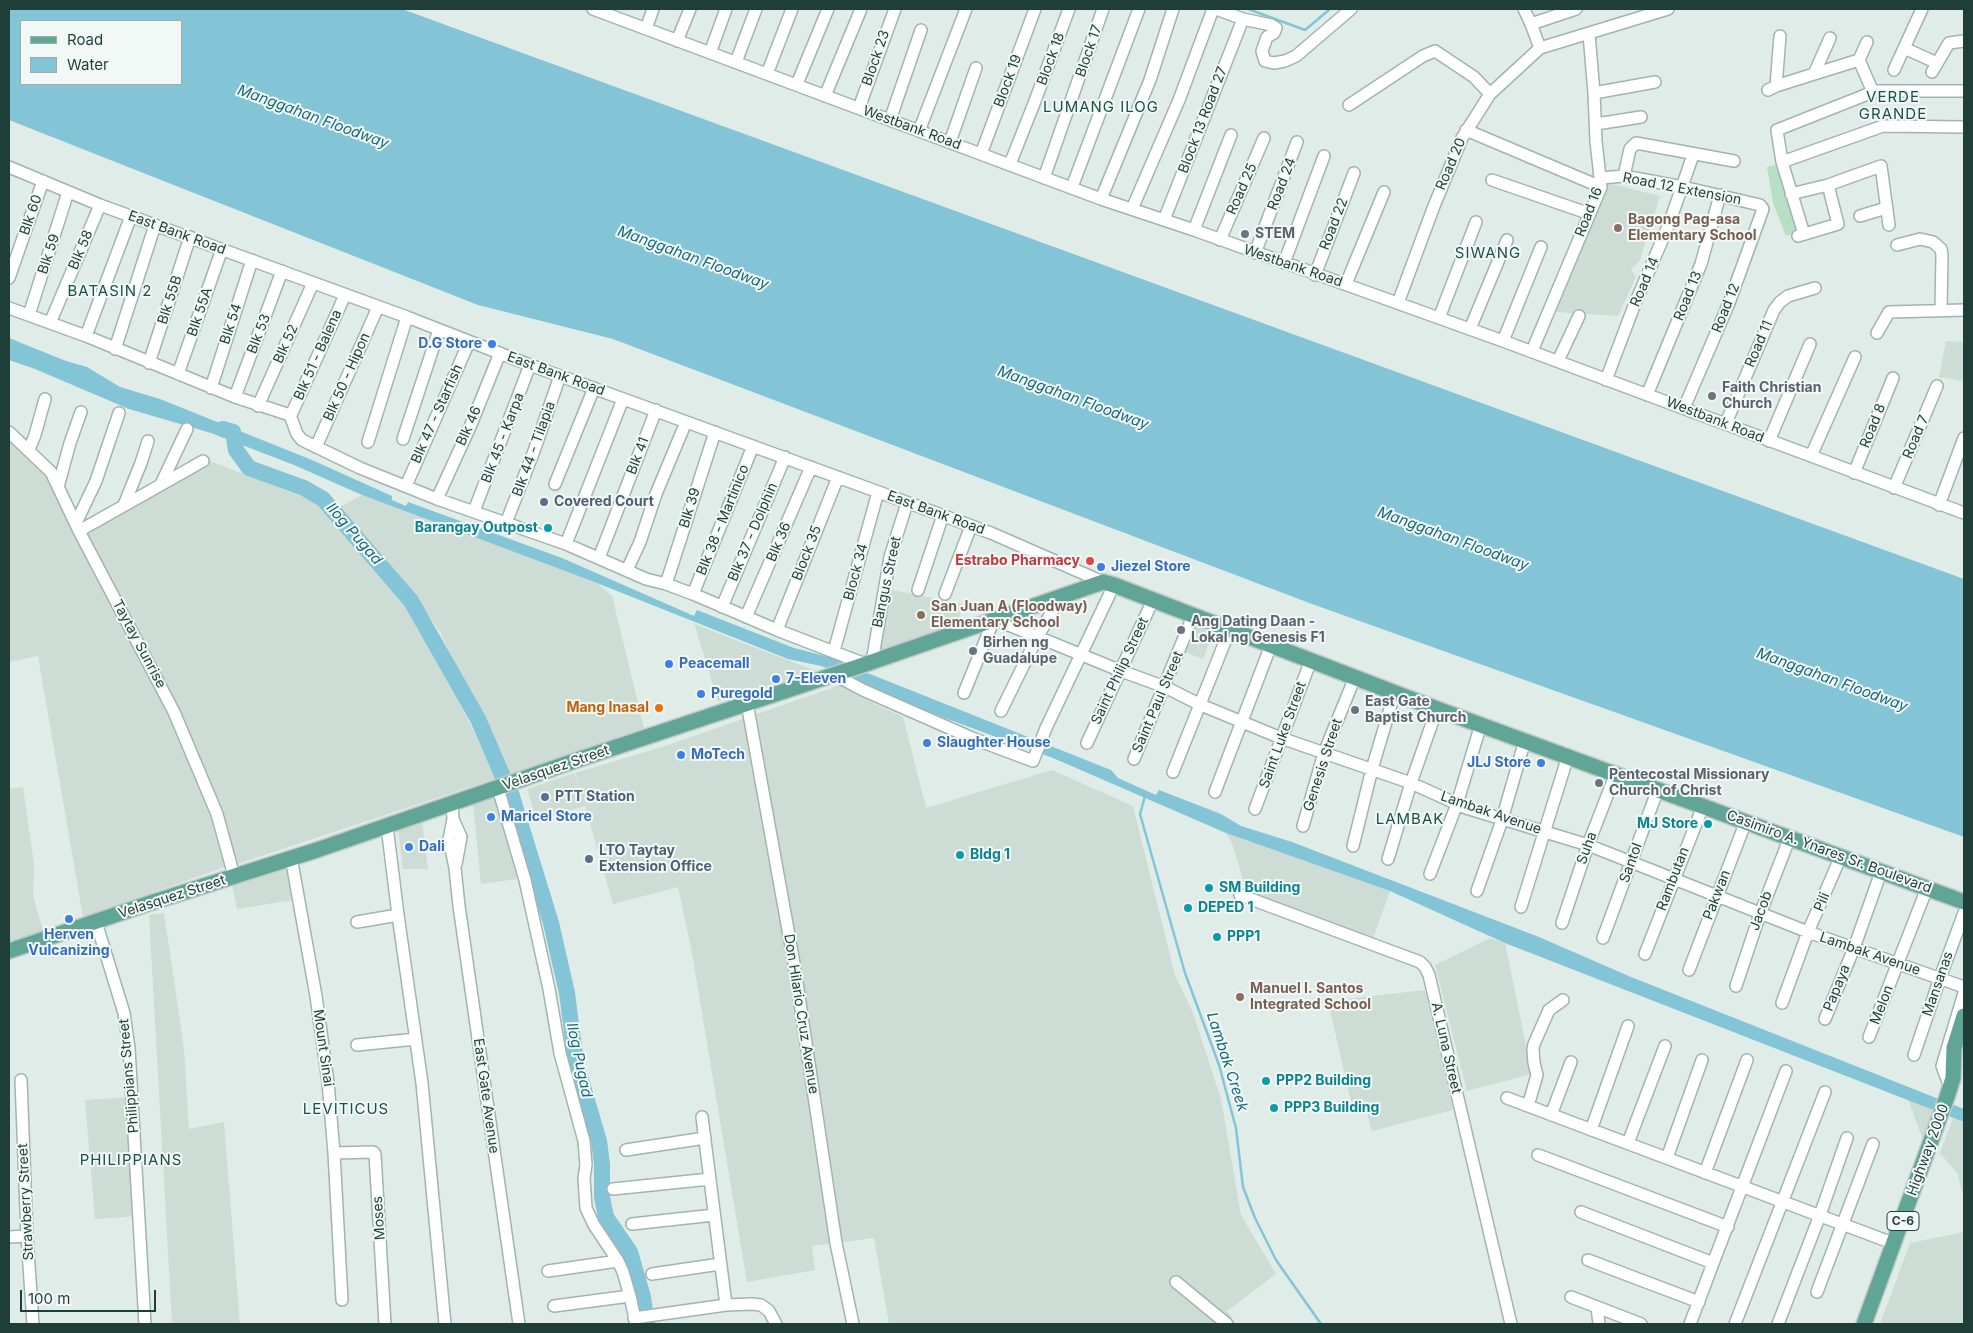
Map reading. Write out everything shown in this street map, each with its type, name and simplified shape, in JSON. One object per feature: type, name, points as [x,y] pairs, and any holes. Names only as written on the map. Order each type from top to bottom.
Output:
[{"type":"main road","name":"Velasquez Street","points":[[9,951],[387,826],[452,812],[498,788],[1060,597],[1108,584]]},
{"type":"main road","name":"Casimiro A. Ynares Sr. Boulevard","points":[[1108,584],[1437,709],[1964,902]]},
{"type":"main road","points":[[1934,891],[1964,891]]},
{"type":"main road","name":"Highway 2000","points":[[1950,1088],[1954,1048],[1964,1016]]},
{"type":"main road","name":"Highway 2000","points":[[1864,1324],[1950,1088],[1964,1061]]},
{"type":"street","name":"Westbank Road","points":[[593,9],[617,13],[646,29],[1044,178],[1440,318],[1964,513]]},
{"type":"street","points":[[646,29],[653,9]]},
{"type":"street","points":[[678,41],[690,9]]},
{"type":"street","points":[[710,53],[726,9]]},
{"type":"street","points":[[736,62],[756,9]]},
{"type":"street","points":[[767,74],[792,9]]},
{"type":"street","points":[[797,84],[828,9]]},
{"type":"street","points":[[825,96],[861,9]]},
{"type":"street","name":"Block 23","points":[[859,108],[895,9]]},
{"type":"street","points":[[919,130],[966,9]]},
{"type":"street","name":"Block 19","points":[[982,154],[1036,9]]},
{"type":"street","name":"Block 18","points":[[1010,164],[1036,101],[1069,9]]},
{"type":"street","name":"Block 17","points":[[1044,178],[1103,9]]},
{"type":"street","points":[[1072,187],[1139,9]]},
{"type":"street","points":[[1101,199],[1150,80],[1173,9]]},
{"type":"street","points":[[1132,209],[1179,100],[1215,9],[1242,19],[1271,25],[1276,28],[1274,33],[1268,38],[1262,51],[1264,61],[1274,63],[1296,56],[1351,9]]},
{"type":"street","points":[[1524,9],[1540,48],[1668,9]]},
{"type":"street","points":[[1531,24],[1576,9]]},
{"type":"street","points":[[1894,70],[1922,9]]},
{"type":"street","name":"Block 13 Road 27","points":[[1164,220],[1242,19]]},
{"type":"street","points":[[890,120],[921,30]]},
{"type":"street","name":"Road 16","points":[[1532,352],[1590,214],[1601,182],[1596,141],[1589,34]]},
{"type":"street","points":[[1780,36],[1772,88],[1859,60]]},
{"type":"street","points":[[1814,74],[1830,38]]},
{"type":"street","points":[[1904,48],[1934,68],[1950,43],[1964,41]]},
{"type":"street","points":[[1867,42],[1859,60],[1872,92]]},
{"type":"street","name":"Road 20","points":[[1398,303],[1434,206],[1466,130],[1490,94],[1540,48]]},
{"type":"street","points":[[1350,105],[1415,61],[1435,50],[1474,77],[1490,94]]},
{"type":"street","points":[[950,142],[976,68]]},
{"type":"street","points":[[1594,93],[1655,82]]},
{"type":"street","points":[[1828,185],[1838,224],[1800,236],[1782,162],[1777,135],[1779,128],[1872,92],[1964,91]]},
{"type":"street","points":[[1596,124],[1641,117]]},
{"type":"street","points":[[1782,162],[1883,126],[1964,127]]},
{"type":"street","points":[[1466,130],[1601,182]]},
{"type":"street","points":[[1194,230],[1231,135]]},
{"type":"street","name":"Road 25","points":[[1220,240],[1264,138]]},
{"type":"street","name":"Road 24","points":[[1255,253],[1297,142]]},
{"type":"street","points":[[1624,176],[1630,149],[1634,144],[1734,161]]},
{"type":"street","name":"Road 14","points":[[1606,380],[1682,187],[1693,154]]},
{"type":"street","points":[[1284,263],[1324,156]]},
{"type":"street","points":[[1791,194],[1828,185],[1881,166],[1889,225]]},
{"type":"street","name":"East Bank Road","points":[[9,167],[100,205],[407,317],[530,365],[943,515],[1108,584]]},
{"type":"street","name":"Road 22","points":[[1315,275],[1354,173]]},
{"type":"street","name":"Road 12 Extension","points":[[1601,182],[1624,176],[1720,195],[1762,206]]},
{"type":"street","points":[[1492,180],[1590,214]]},
{"type":"street","name":"Blk 60","points":[[9,278],[43,181]]},
{"type":"street","name":"Blk 59","points":[[29,315],[68,192]]},
{"type":"street","points":[[1346,284],[1384,192]]},
{"type":"street","name":"Road 13","points":[[1647,395],[1701,264],[1720,195]]},
{"type":"street","name":"Blk 58","points":[[50,323],[100,205]]},
{"type":"street","name":"Road 12","points":[[1684,408],[1729,303],[1763,209],[1762,206]]},
{"type":"street","points":[[1860,216],[1886,208]]},
{"type":"street","points":[[86,336],[131,216]]},
{"type":"street","points":[[1440,318],[1476,222]]},
{"type":"street","points":[[115,349],[155,225]]},
{"type":"street","name":"Blk 55B","points":[[149,363],[190,237]]},
{"type":"street","points":[[1897,245],[1920,239],[1934,242],[1940,249],[1942,255],[1941,310]]},
{"type":"street","points":[[1470,329],[1507,240]]},
{"type":"street","points":[[1503,341],[1541,247]]},
{"type":"street","name":"Blk 55A","points":[[178,374],[222,249]]},
{"type":"street","name":"Blk 54","points":[[211,388],[252,260]]},
{"type":"street","name":"Blk 53","points":[[235,397],[282,271]]},
{"type":"street","name":"Blk 52","points":[[258,406],[313,283]]},
{"type":"street","name":"Road 11","points":[[1726,423],[1774,310],[1788,296],[1815,288]]},
{"type":"street","name":"Blk 51 - Balena","points":[[290,415],[345,294]]},
{"type":"street","name":"Blk 50 - Hipon","points":[[316,446],[378,307]]},
{"type":"street","points":[[9,308],[86,336],[258,406],[290,415],[299,438],[360,468],[566,544],[646,578],[693,594],[746,618],[869,663]]},
{"type":"street","points":[[1878,333],[1889,312],[1964,310]]},
{"type":"street","points":[[1558,361],[1579,316]]},
{"type":"street","points":[[368,442],[407,317]]},
{"type":"street","points":[[403,439],[439,330]]},
{"type":"street","name":"Blk 47 - Starfish","points":[[406,486],[469,342]]},
{"type":"street","points":[[1769,441],[1810,344]]},
{"type":"street","name":"Blk 46","points":[[437,498],[474,418],[500,353]]},
{"type":"street","points":[[1811,456],[1855,357]]},
{"type":"street","name":"Blk 45 - Karpa","points":[[474,511],[530,365]]},
{"type":"street","name":"Blk 44 - Tilapia","points":[[506,523],[560,376]]},
{"type":"street","name":"Road 8","points":[[1854,473],[1893,378]]},
{"type":"street","name":"Road 7","points":[[1894,488],[1937,386]]},
{"type":"street","points":[[555,484],[594,388]]},
{"type":"street","points":[[28,450],[35,436],[45,399]]},
{"type":"street","points":[[566,544],[623,399]]},
{"type":"street","name":"Blk 41","points":[[599,558],[656,410]]},
{"type":"street","points":[[58,487],[70,442],[81,412]]},
{"type":"street","points":[[77,527],[96,481],[119,413]]},
{"type":"street","points":[[627,570],[640,542],[656,494],[686,422]]},
{"type":"street","points":[[161,484],[187,429]]},
{"type":"street","name":"Taytay Sunrise","points":[[9,432],[51,472],[77,527],[174,712],[217,814],[234,876]]},
{"type":"street","name":"Blk 39","points":[[666,584],[715,432]]},
{"type":"street","points":[[1939,505],[1964,438]]},
{"type":"street","points":[[124,505],[148,441]]},
{"type":"street","name":"Blk 38 - Martinico","points":[[693,594],[753,446]]},
{"type":"street","name":"Blk 37 - Dolphin","points":[[722,607],[785,458]]},
{"type":"street","points":[[77,527],[124,505],[203,462]]},
{"type":"street","name":"Blk 36","points":[[746,618],[812,467]]},
{"type":"street","name":"Block 35","points":[[777,630],[838,477]]},
{"type":"street","name":"Block 34","points":[[834,651],[878,492]]},
{"type":"street","name":"Bangus Street","points":[[869,663],[890,557],[907,502]]},
{"type":"street","points":[[918,590],[943,515]]},
{"type":"street","points":[[945,594],[970,526]]},
{"type":"street","points":[[835,674],[863,690],[972,738],[1034,758],[1080,655],[1108,584]]},
{"type":"street","points":[[1001,712],[1037,638],[1060,597]]},
{"type":"street","name":"Saint Philip Street","points":[[1087,743],[1153,600]]},
{"type":"street","name":"Saint Paul Street","points":[[1134,759],[1193,616]]},
{"type":"street","points":[[964,693],[994,620]]},
{"type":"street","name":"Lambak Avenue","points":[[994,620],[1165,687],[1201,705],[1281,738],[1411,783],[1457,804],[1588,845],[1760,914],[1964,987]]},
{"type":"street","points":[[1173,772],[1230,630]]},
{"type":"street","points":[[1214,792],[1271,645]]},
{"type":"street","name":"Saint Luke Street","points":[[1255,810],[1311,660]]},
{"type":"street","name":"Genesis Street","points":[[1303,826],[1324,753],[1355,677]]},
{"type":"street","points":[[1353,846],[1372,769],[1395,692]]},
{"type":"street","name":"Don Hilario Cruz Avenue","points":[[747,703],[794,963],[836,1242],[853,1324]]},
{"type":"street","points":[[1388,859],[1411,783],[1437,709]]},
{"type":"street","points":[[1430,874],[1457,804],[1481,724]]},
{"type":"street","points":[[1477,891],[1502,818],[1525,740]]},
{"type":"street","points":[[1521,908],[1568,756]]},
{"type":"street","name":"Suha","points":[[1562,923],[1588,845],[1616,773]]},
{"type":"street","points":[[498,788],[525,880],[549,989],[560,1053],[584,1141],[586,1208],[594,1225],[618,1261],[638,1319],[663,1313],[726,1305],[761,1305],[769,1311],[776,1324]]},
{"type":"street","name":"Santol","points":[[1603,938],[1658,789]]},
{"type":"street","name":"Rambutan","points":[[1645,954],[1673,878],[1703,806]]},
{"type":"street","name":"East Gate Avenue","points":[[452,812],[462,837],[455,868],[459,906],[519,1324]]},
{"type":"street","name":"Pakwan","points":[[1689,970],[1746,821]]},
{"type":"street","points":[[387,826],[416,1038],[445,1324]]},
{"type":"street","name":"Jacob","points":[[1736,986],[1760,914],[1790,838]]},
{"type":"street","name":"Pili","points":[[1782,1003],[1808,932],[1841,856]]},
{"type":"street","name":"Mount Sinai","points":[[291,857],[328,1082],[342,1300]]},
{"type":"street","name":"Papaya","points":[[1825,1019],[1854,948],[1881,872]]},
{"type":"street","name":"Melon","points":[[1869,1037],[1898,963],[1934,891]]},
{"type":"street","name":"A. Luna Street","points":[[1240,894],[1420,962],[1426,967],[1512,1324]]},
{"type":"street","name":"Mansanas","points":[[1914,1055],[1964,913]]},
{"type":"street","points":[[357,922],[398,915]]},
{"type":"street","name":"Philippians Street","points":[[96,922],[124,1013],[129,1048],[145,1324]]},
{"type":"street","name":"Highway 2000","points":[[1950,1088],[1942,1066],[1964,993]]},
{"type":"street","points":[[1528,1106],[1538,1075],[1534,1063],[1534,1044],[1549,1010],[1563,1000]]},
{"type":"street","points":[[1592,1130],[1628,1026]]},
{"type":"street","points":[[357,1045],[416,1038]]},
{"type":"street","points":[[1628,1143],[1665,1046]]},
{"type":"street","points":[[1667,1158],[1702,1060]]},
{"type":"street","points":[[1705,1173],[1747,1060]]},
{"type":"street","points":[[1551,1115],[1571,1062]]},
{"type":"street","points":[[1690,1324],[1786,1071]]},
{"type":"street","name":"Strawberry Street","points":[[21,1080],[27,1236],[33,1324]]},
{"type":"street","points":[[1735,1324],[1825,1092]]},
{"type":"street","points":[[1507,1098],[1782,1200],[1894,1244]]},
{"type":"street","points":[[702,1117],[726,1305]]},
{"type":"street","points":[[626,1150],[705,1138]]},
{"type":"street","points":[[1778,1324],[1847,1138]]},
{"type":"street","points":[[1817,1292],[1873,1144]]},
{"type":"street","name":"Moses","points":[[334,1153],[373,1152],[375,1154],[385,1324]]},
{"type":"street","points":[[1538,1155],[1728,1227]]},
{"type":"street","points":[[613,1189],[710,1179]]},
{"type":"street","points":[[1581,1212],[1714,1263]]},
{"type":"street","points":[[632,1224],[714,1215]]},
{"type":"street","points":[[9,1237],[27,1236]]},
{"type":"street","points":[[1588,1260],[1699,1302]]},
{"type":"street","points":[[548,1271],[618,1261]]},
{"type":"street","points":[[652,1274],[720,1264]]},
{"type":"street","points":[[1176,1282],[1227,1324]]},
{"type":"street","points":[[554,1306],[630,1296]]},
{"type":"street","points":[[1571,1297],[1641,1324]]},
{"type":"street","points":[[1597,1307],[1599,1324]]},
{"type":"shaded area","name":"Bagong Pag-asa Elementary School","points":[[1607,183],[1660,196],[1640,260],[1631,270],[1636,277],[1618,316],[1558,312],[1551,308]]},
{"type":"shaded area","points":[[1946,341],[1964,342],[1964,381],[1939,377]]},
{"type":"shaded area","points":[[9,439],[49,477],[170,714],[212,815],[225,867],[83,917],[38,656],[9,662]]},
{"type":"shaded area","points":[[210,461],[324,505],[413,609],[497,778],[237,864],[223,814],[179,709],[84,531]]},
{"type":"shaded area","points":[[362,495],[597,583],[612,596],[644,728],[508,776],[440,632],[412,592],[338,508]]},
{"type":"shaded area","name":"San Juan A (Floodway) Elementary School","points":[[887,589],[963,604],[957,626],[876,651]]},
{"type":"shaded area","points":[[694,624],[816,671],[718,701]]},
{"type":"shaded area","points":[[1192,625],[1213,633],[1203,659],[1182,651]]},
{"type":"shaded area","points":[[843,684],[856,695],[903,717],[926,808],[1052,770],[1133,806],[1175,975],[1193,1013],[1221,1099],[1241,1215],[1276,1274],[1227,1311],[1232,1317],[1225,1324],[889,1324],[874,1238],[812,1246],[815,1270],[747,1282],[692,953],[678,887],[613,904],[585,806],[537,821],[527,789],[574,773],[583,799],[575,773],[665,746]]},
{"type":"shaded area","points":[[23,787],[34,864],[33,895],[43,931],[9,943],[9,789]]},
{"type":"shaded area","points":[[494,798],[517,879],[481,884],[473,804]]},
{"type":"shaded area","points":[[422,821],[428,869],[403,869],[398,829]]},
{"type":"shaded area","points":[[1226,833],[1390,891],[1373,938],[1246,890],[1233,846]]},
{"type":"shaded area","points":[[285,867],[294,900],[237,909],[232,885]]},
{"type":"shaded area","points":[[164,913],[184,1049],[189,1129],[224,1122],[240,1324],[172,1324],[149,915]]},
{"type":"shaded area","points":[[1490,938],[1505,943],[1532,1074],[1467,1091],[1435,965]]},
{"type":"shaded area","points":[[1425,990],[1453,1110],[1372,1131],[1363,1099],[1351,1102],[1328,1001]]},
{"type":"shaded area","points":[[131,1097],[138,1216],[95,1219],[85,1100]]},
{"type":"shaded area","points":[[1908,1099],[1933,1110],[1923,1140]]},
{"type":"shaded area","points":[[1953,1118],[1964,1122],[1964,1198],[1957,1173],[1940,1153]]},
{"type":"shaded area","points":[[1964,1232],[1964,1324],[1880,1324],[1910,1243]]},
{"type":"green space","points":[[1780,164],[1800,231],[1786,236],[1773,203],[1767,167]]},
{"type":"water","name":"Manggahan Floodway","points":[[9,9],[402,9],[1964,579],[1964,837],[1312,604],[613,339],[478,305],[9,120]]},
{"type":"water","points":[[9,338],[66,361],[87,367],[120,387],[160,399],[312,460],[392,496],[392,500],[406,506],[408,502],[562,558],[694,616],[697,610],[794,648],[841,660],[858,671],[870,674],[1111,770],[1118,778],[1156,795],[1159,790],[1221,814],[1241,826],[1292,842],[1539,937],[1631,977],[1964,1109],[1964,1122],[1505,943],[1390,891],[1226,833],[1053,758],[942,717],[868,687],[835,671],[788,659],[597,583],[362,495],[294,465],[211,433],[129,409],[9,360]]},
{"type":"waterway","points":[[1248,9],[1305,30],[1330,9]]},
{"type":"waterway","name":"Ilog Pugad","points":[[223,429],[233,432],[236,450],[249,468],[304,488],[323,499],[411,601],[478,719],[503,777]]},
{"type":"waterway","name":"Ilog Pugad","points":[[511,793],[551,923],[567,993],[576,1063],[599,1141],[602,1164],[602,1197],[606,1217],[630,1252],[643,1297],[647,1324]]},
{"type":"waterway","name":"Lambak Creek","points":[[1145,796],[1140,814],[1185,973],[1219,1065],[1236,1128],[1243,1187],[1255,1218],[1276,1260],[1321,1324]]},
{"type":"place","name":"Bagong Pag-asa Elementary School","points":[[1618,228]]},
{"type":"place","name":"STEM","points":[[1245,234]]},
{"type":"place","name":"D.G Store","points":[[492,344]]},
{"type":"place","name":"Faith Christian Church","points":[[1712,396]]},
{"type":"place","name":"Covered Court","points":[[544,502]]},
{"type":"place","name":"Barangay Outpost","points":[[548,528]]},
{"type":"place","name":"Estrabo Pharmacy","points":[[1090,561]]},
{"type":"place","name":"Jiezel Store","points":[[1101,567]]},
{"type":"place","name":"San Juan A (Floodway) Elementary School","points":[[921,615]]},
{"type":"place","name":"Ang Dating Daan - Lokal ng Genesis F1","points":[[1181,630]]},
{"type":"place","name":"Birhen ng Guadalupe","points":[[973,651]]},
{"type":"place","name":"Peacemall","points":[[669,664]]},
{"type":"place","name":"7-Eleven","points":[[776,679]]},
{"type":"place","name":"Puregold","points":[[701,694]]},
{"type":"place","name":"Mang Inasal","points":[[659,708]]},
{"type":"place","name":"East Gate Baptist Church","points":[[1355,710]]},
{"type":"place","name":"Slaughter House","points":[[927,743]]},
{"type":"place","name":"MoTech","points":[[681,755]]},
{"type":"place","name":"JLJ Store","points":[[1541,763]]},
{"type":"place","name":"Pentecostal Missionary Church of Christ","points":[[1599,783]]},
{"type":"place","name":"PTT Station","points":[[545,797]]},
{"type":"place","name":"Maricel Store","points":[[491,817]]},
{"type":"place","name":"MJ Store","points":[[1708,824]]},
{"type":"place","name":"Dali","points":[[409,847]]},
{"type":"place","name":"Bldg 1","points":[[960,855]]},
{"type":"place","name":"LTO Taytay Extension Office","points":[[589,859]]},
{"type":"place","name":"SM Building","points":[[1209,888]]},
{"type":"place","name":"DEPED 1","points":[[1188,908]]},
{"type":"place","name":"Herven Vulcanizing","points":[[69,919]]},
{"type":"place","name":"PPP1","points":[[1217,937]]},
{"type":"place","name":"Manuel I. Santos Integrated School","points":[[1240,997]]},
{"type":"place","name":"PPP2 Building","points":[[1266,1081]]},
{"type":"place","name":"PPP3 Building","points":[[1274,1108]]},
{"type":"district","name":"VERDE GRANDE","points":[[1893,106]]},
{"type":"district","name":"LUMANG ILOG","points":[[1101,107]]},
{"type":"district","name":"SIWANG","points":[[1488,253]]},
{"type":"district","name":"BATASIN 2","points":[[110,291]]},
{"type":"district","name":"LAMBAK","points":[[1410,819]]},
{"type":"district","name":"LEVITICUS","points":[[346,1109]]},
{"type":"district","name":"PHILIPPIANS","points":[[131,1160]]}]
